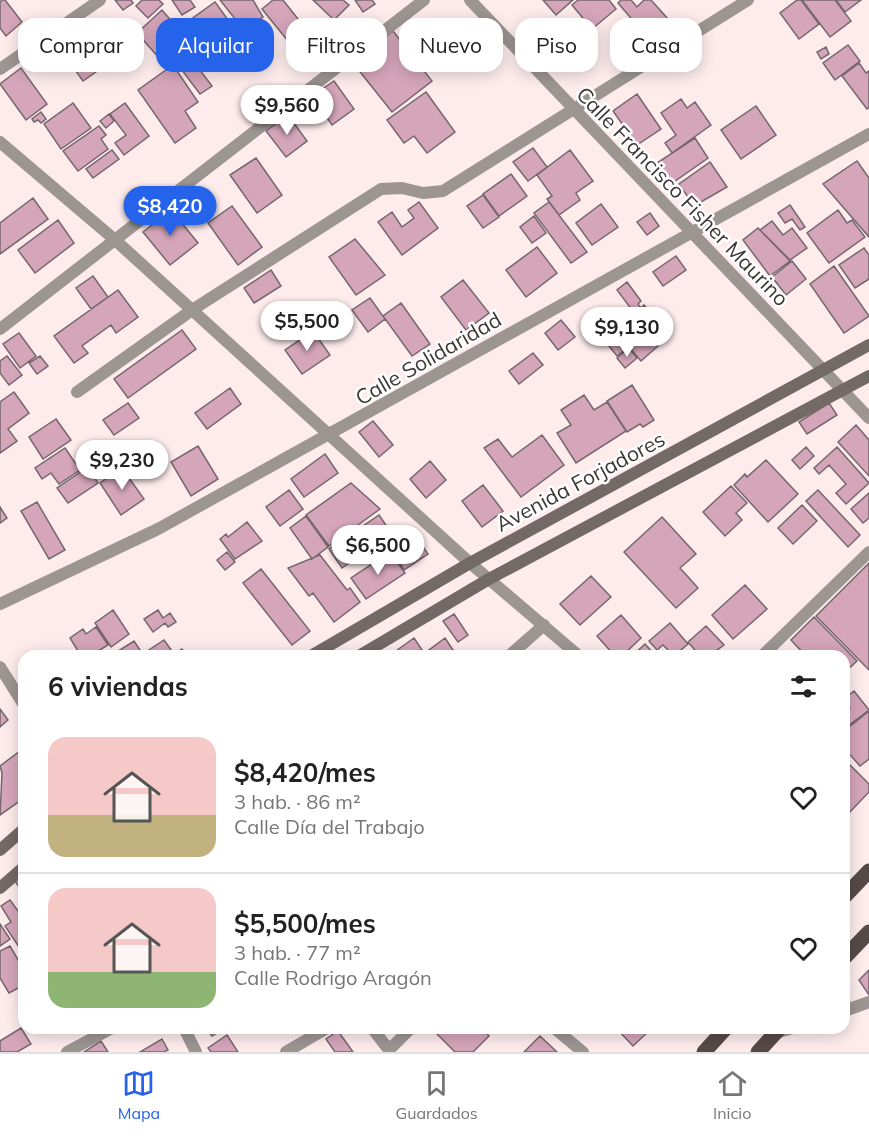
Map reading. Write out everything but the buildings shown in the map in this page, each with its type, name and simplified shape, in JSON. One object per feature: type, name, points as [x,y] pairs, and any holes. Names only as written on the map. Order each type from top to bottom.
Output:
[{"type":"main road","name":"Avenida Forjadores","points":[[321,650],[470,563],[869,345]]},
{"type":"main road","name":"Avenida Forjadores","points":[[369,650],[489,579],[869,376]]},
{"type":"main road","points":[[0,850],[18,834]]},
{"type":"main road","points":[[850,887],[869,871]]},
{"type":"main road","points":[[0,888],[18,872]]},
{"type":"main road","points":[[850,952],[869,932]]},
{"type":"main road","points":[[704,1052],[720,1034]]},
{"type":"main road","points":[[758,1052],[774,1034]]},
{"type":"street","points":[[0,69],[100,0]]},
{"type":"street","points":[[0,328],[424,0]]},
{"type":"street","name":"Calle Francisco Fisher Maurino","points":[[470,0],[869,418]]},
{"type":"street","points":[[77,392],[192,310],[381,189],[402,188],[423,193],[443,191],[748,0]]},
{"type":"street","name":"Calle Solidaridad","points":[[0,604],[158,529],[869,134]]},
{"type":"street","points":[[0,141],[114,239],[470,563],[572,650]]},
{"type":"street","points":[[768,650],[869,552]]},
{"type":"street","points":[[516,650],[544,625]]},
{"type":"street","points":[[0,667],[18,696]]},
{"type":"street","points":[[850,1010],[868,1006]]},
{"type":"street","points":[[67,1052],[101,1034]]},
{"type":"street","points":[[187,1034],[196,1052]]},
{"type":"street","points":[[285,1052],[316,1034]]},
{"type":"street","points":[[377,1034],[389,1050],[405,1034]]},
{"type":"street","points":[[561,1034],[582,1052]]}]
